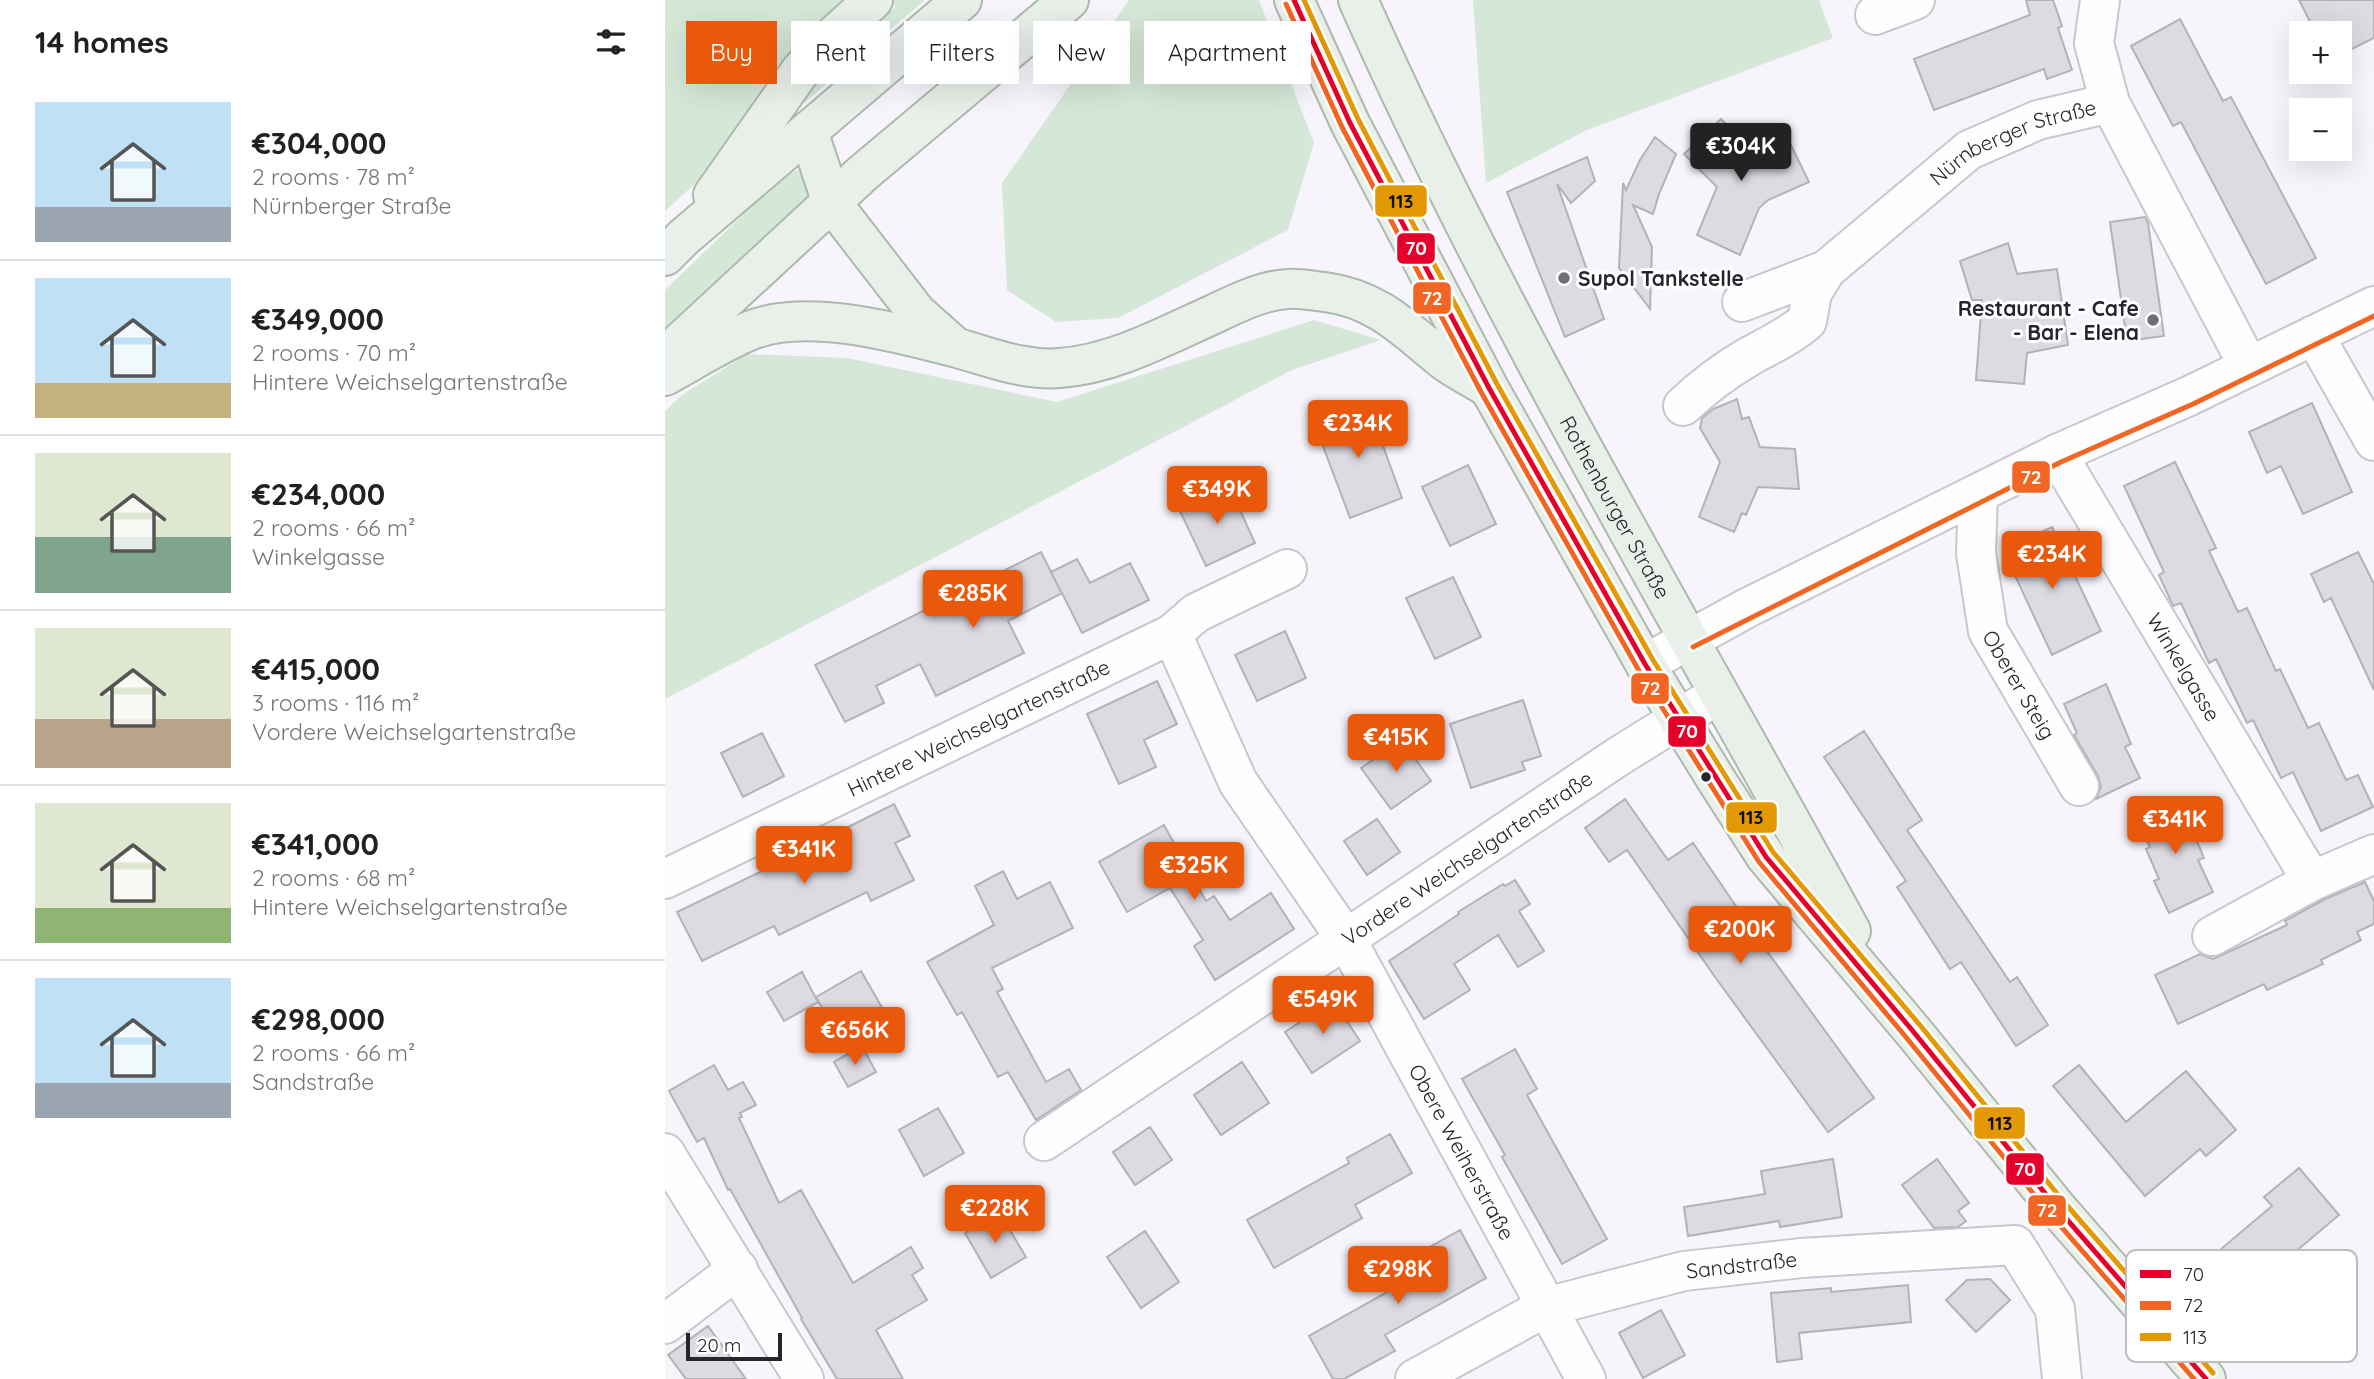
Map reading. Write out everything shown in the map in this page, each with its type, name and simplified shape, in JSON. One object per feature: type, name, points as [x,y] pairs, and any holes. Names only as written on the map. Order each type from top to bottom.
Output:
[{"type":"main road","points":[[674,246],[801,70],[873,0]]},
{"type":"main road","points":[[674,246],[962,0]]},
{"type":"main road","points":[[665,356],[863,173],[1069,0]]},
{"type":"main road","name":"Rothenburger Straße","points":[[1294,0],[1350,123],[1489,388],[1645,664],[1766,857],[2126,1287]]},
{"type":"main road","name":"Rothenburger Straße","points":[[1358,0],[1390,72],[1561,410],[1890,1004]]},
{"type":"main road","points":[[808,131],[832,202],[917,313],[957,348]]},
{"type":"main road","points":[[665,376],[750,330],[788,321],[856,325],[957,348],[994,360],[1032,368],[1059,368],[1085,364],[1140,347],[1240,302],[1287,289],[1327,292],[1355,298],[1418,336],[1444,360],[1489,388]]},
{"type":"main road","name":"Rothenburger Straße","points":[[2191,1362],[2206,1379]]},
{"type":"street","points":[[1875,15],[1915,0]]},
{"type":"street","points":[[2100,0],[2094,43],[2110,103]]},
{"type":"street","name":"Nürnberger Straße","points":[[1742,302],[1826,270],[1969,150],[2038,120],[2110,103],[2249,367]]},
{"type":"street","points":[[1683,406],[1700,390],[1807,321],[1812,293],[1826,270]]},
{"type":"street","points":[[1645,664],[1747,608],[2057,454],[2249,367],[2374,306]]},
{"type":"street","points":[[2314,335],[2374,440]]},
{"type":"street","name":"Winkelgasse","points":[[2057,454],[2312,881]]},
{"type":"street","name":"Oberer Steig","points":[[1977,494],[1976,553],[1988,631],[2078,786]]},
{"type":"street","name":"Hintere Weichselgartenstraße","points":[[665,879],[1172,634],[1196,613],[1287,569]]},
{"type":"street","name":"Obere Weiherstraße","points":[[1172,634],[1238,782],[1346,939],[1586,1379]]},
{"type":"street","name":"Vordere Weichselgartenstraße","points":[[1044,1141],[1619,757],[1719,694]]},
{"type":"street","points":[[2212,936],[2312,881],[2374,853]]},
{"type":"street","points":[[665,1153],[804,1379]]},
{"type":"street","name":"Sandstraße","points":[[1415,1379],[1546,1307],[1684,1271],[1801,1258],[2015,1245],[2055,1309],[2062,1379]]},
{"type":"street","points":[[665,1324],[738,1269]]},
{"type":"green space","points":[[665,0],[857,0],[839,21],[791,21],[791,76],[708,172],[665,211]]},
{"type":"green space","points":[[892,0],[925,0],[890,30],[890,21],[879,21],[895,8]]},
{"type":"green space","points":[[1129,0],[1259,0],[1267,21],[1144,21],[1144,84],[1291,84],[1314,143],[1288,230],[1118,318],[1056,322],[1007,290],[1002,183],[1071,84],[1130,84],[1130,21],[1114,21]]},
{"type":"green space","points":[[1473,0],[1819,0],[1833,38],[1587,130],[1486,183]]},
{"type":"green space","points":[[816,84],[826,84],[803,104],[802,100]]},
{"type":"green space","points":[[804,168],[810,194],[665,327],[665,290],[785,174]]},
{"type":"green space","points":[[1314,320],[1381,340],[1292,370],[665,699],[665,411],[682,395],[747,354],[847,358],[1057,402]]},
{"type":"building","points":[[2026,0],[2053,0],[2062,26],[2058,28],[2072,70],[2047,79],[2044,69],[1934,110],[1914,59],[2030,15]]},
{"type":"building","points":[[2299,0],[2374,0],[2374,38],[2352,49],[2352,21],[2310,21]]},
{"type":"building","points":[[2180,19],[2223,101],[2231,97],[2316,258],[2266,284],[2181,122],[2173,126],[2131,46]]},
{"type":"building","points":[[1721,119],[1756,155],[1789,141],[1809,182],[1768,200],[1759,208],[1740,255],[1697,235],[1717,187],[1684,154]]},
{"type":"building","points":[[1655,137],[1676,154],[1653,214],[1633,205],[1652,247],[1650,309],[1619,268],[1623,183],[1626,190],[1640,160]]},
{"type":"building","points":[[1587,157],[1595,181],[1571,203],[1557,184],[1604,319],[1565,337],[1507,192]]},
{"type":"building","points":[[2145,217],[2164,336],[2127,341],[2110,222]]},
{"type":"building","points":[[2008,243],[2017,274],[2057,269],[2068,345],[2027,353],[2024,384],[1976,380],[1982,300],[1972,300],[1960,261]]},
{"type":"building","points":[[1737,399],[1742,419],[1749,417],[1760,447],[1795,449],[1799,489],[1758,487],[1746,515],[1742,513],[1734,532],[1699,517],[1720,462],[1700,428],[1702,418],[1713,409]]},
{"type":"building","points":[[1367,402],[1402,498],[1350,518],[1314,422]]},
{"type":"building","points":[[2312,403],[2352,492],[2303,514],[2281,466],[2267,473],[2249,432]]},
{"type":"building","points":[[2175,462],[2216,548],[2209,551],[2238,612],[2247,608],[2276,671],[2280,669],[2308,728],[2319,723],[2346,780],[2358,775],[2373,807],[2321,831],[2293,772],[2281,778],[2253,720],[2247,723],[2216,659],[2209,663],[2181,603],[2173,606],[2159,575],[2164,572],[2124,486]]},
{"type":"building","points":[[1468,465],[1496,524],[1450,546],[1422,487]]},
{"type":"building","points":[[1229,486],[1255,543],[1206,566],[1179,509]]},
{"type":"building","points":[[2052,527],[2101,631],[2052,655],[2003,550]]},
{"type":"building","points":[[1041,552],[1051,572],[1077,559],[1090,583],[1130,563],[1149,600],[1082,633],[1062,593],[1008,621],[1024,653],[936,696],[920,664],[876,686],[884,703],[845,722],[815,665]]},
{"type":"building","points":[[2358,552],[2374,584],[2374,690],[2331,598],[2324,602],[2311,574]]},
{"type":"building","points":[[1453,577],[1481,637],[1435,659],[1406,598]]},
{"type":"building","points":[[1285,631],[1306,678],[1257,701],[1235,655]]},
{"type":"building","points":[[1157,681],[1177,724],[1144,740],[1156,767],[1119,784],[1087,714]]},
{"type":"building","points":[[2106,684],[2131,744],[2125,747],[2140,778],[2096,799],[2101,787],[2098,776],[2074,735],[2077,733],[2064,704]]},
{"type":"building","points":[[1523,700],[1541,756],[1522,762],[1525,770],[1471,788],[1450,724]]},
{"type":"building","points":[[1864,731],[1922,820],[1907,830],[2010,982],[2017,977],[2048,1025],[2016,1046],[1961,962],[1950,969],[1897,887],[1906,881],[1824,757]]},
{"type":"building","points":[[762,733],[784,776],[743,797],[721,753]]},
{"type":"building","points":[[1402,740],[1431,781],[1391,809],[1361,768]]},
{"type":"building","points":[[2179,798],[2204,858],[2198,860],[2213,892],[2169,913],[2154,881],[2159,879],[2146,849],[2150,847],[2136,818]]},
{"type":"building","points":[[1625,799],[1668,860],[1693,843],[1761,943],[1874,1098],[1828,1132],[1627,850],[1609,862],[1585,828]]},
{"type":"building","points":[[894,804],[910,836],[895,843],[914,880],[871,901],[867,892],[779,935],[774,926],[702,961],[677,912],[839,834],[838,832]]},
{"type":"building","points":[[1377,819],[1400,852],[1367,875],[1344,841]]},
{"type":"building","points":[[1164,825],[1206,901],[1214,896],[1230,920],[1271,893],[1294,929],[1215,980],[1194,946],[1203,940],[1170,888],[1127,912],[1099,862]]},
{"type":"building","points":[[1003,871],[1017,899],[1050,882],[1073,928],[992,968],[1003,989],[997,992],[1046,1082],[1069,1069],[1081,1090],[1036,1120],[1008,1072],[998,1077],[962,1012],[957,1015],[927,962],[994,925],[975,886]]},
{"type":"building","points":[[1515,880],[1530,904],[1519,911],[1544,951],[1518,967],[1498,935],[1454,964],[1470,990],[1424,1019],[1389,961],[1459,914],[1458,912],[1503,884],[1505,886]]},
{"type":"building","points":[[2365,882],[2374,901],[2374,924],[2357,932],[2361,940],[2321,960],[2323,964],[2267,990],[2264,984],[2178,1024],[2155,975],[2200,954],[2213,959],[2287,925],[2285,921],[2325,899]]},
{"type":"building","points":[[861,971],[891,1023],[845,1049],[816,997]]},
{"type":"building","points":[[802,972],[818,1002],[784,1021],[767,992]]},
{"type":"building","points":[[1333,1000],[1360,1041],[1312,1073],[1285,1032]]},
{"type":"building","points":[[862,1046],[876,1072],[848,1087],[834,1062]]},
{"type":"building","points":[[1515,1049],[1537,1089],[1527,1095],[1607,1239],[1562,1264],[1462,1079]]},
{"type":"building","points":[[1242,1062],[1269,1103],[1221,1135],[1194,1095]]},
{"type":"building","points":[[714,1065],[728,1090],[743,1082],[756,1105],[740,1113],[742,1117],[739,1118],[779,1203],[801,1190],[853,1283],[911,1247],[923,1268],[912,1275],[927,1300],[876,1330],[903,1379],[837,1379],[730,1189],[728,1190],[704,1138],[697,1142],[669,1091]]},
{"type":"building","points":[[2079,1065],[2126,1122],[2186,1071],[2236,1130],[2206,1156],[2200,1149],[2145,1196],[2053,1086]]},
{"type":"building","points":[[938,1108],[964,1153],[924,1176],[899,1130]]},
{"type":"building","points":[[1150,1127],[1172,1160],[1135,1185],[1113,1152]]},
{"type":"building","points":[[1390,1134],[1412,1173],[1355,1205],[1362,1218],[1274,1268],[1247,1220],[1349,1163],[1347,1158]]},
{"type":"building","points":[[1833,1159],[1842,1217],[1780,1227],[1779,1221],[1688,1236],[1684,1207],[1765,1194],[1761,1171]]},
{"type":"building","points":[[1937,1159],[1969,1203],[1958,1211],[1966,1221],[1958,1227],[1934,1228],[1902,1185]]},
{"type":"building","points":[[2299,1168],[2339,1215],[2298,1250],[2220,1250],[2272,1206],[2264,1197]]},
{"type":"building","points":[[999,1212],[1026,1257],[991,1278],[965,1233]]},
{"type":"building","points":[[1460,1230],[1486,1278],[1385,1335],[1395,1351],[1344,1379],[1333,1379],[1309,1336],[1403,1283],[1394,1267]]},
{"type":"building","points":[[1145,1231],[1179,1282],[1141,1308],[1107,1257]]},
{"type":"building","points":[[1990,1279],[2010,1300],[1976,1332],[1946,1300],[1967,1280]]},
{"type":"building","points":[[1908,1285],[1911,1322],[1799,1333],[1802,1359],[1777,1362],[1771,1293],[1831,1288],[1831,1292]]},
{"type":"building","points":[[1661,1310],[1685,1355],[1643,1378],[1619,1333]]},
{"type":"building","points":[[708,1326],[746,1379],[686,1379],[668,1355]]},
{"type":"transit line","name":"70","points":[[1294,0],[1350,123],[1489,388],[1645,664],[1766,857],[2126,1287]]},
{"type":"transit line","name":"113","points":[[1304,0],[1358,119],[1497,384],[1653,660],[1773,852],[2126,1273]]},
{"type":"transit line","name":"72","points":[[1286,4],[1342,127],[1481,392],[1638,669],[1759,862],[2050,1214],[2126,1301]]},
{"type":"transit line","name":"72","points":[[1693,647],[2061,462],[2193,404],[2374,316]]},
{"type":"transit line","name":"72","points":[[2179,1362],[2194,1379]]},
{"type":"transit line","name":"70","points":[[2191,1362],[2206,1379]]},
{"type":"transit line","name":"113","points":[[2203,1362],[2213,1373]]},
{"type":"place","name":"Supol Tankstelle","points":[[1564,278]]},
{"type":"place","name":"Restaurant - Cafe - Bar - Elena","points":[[2153,320]]}]
